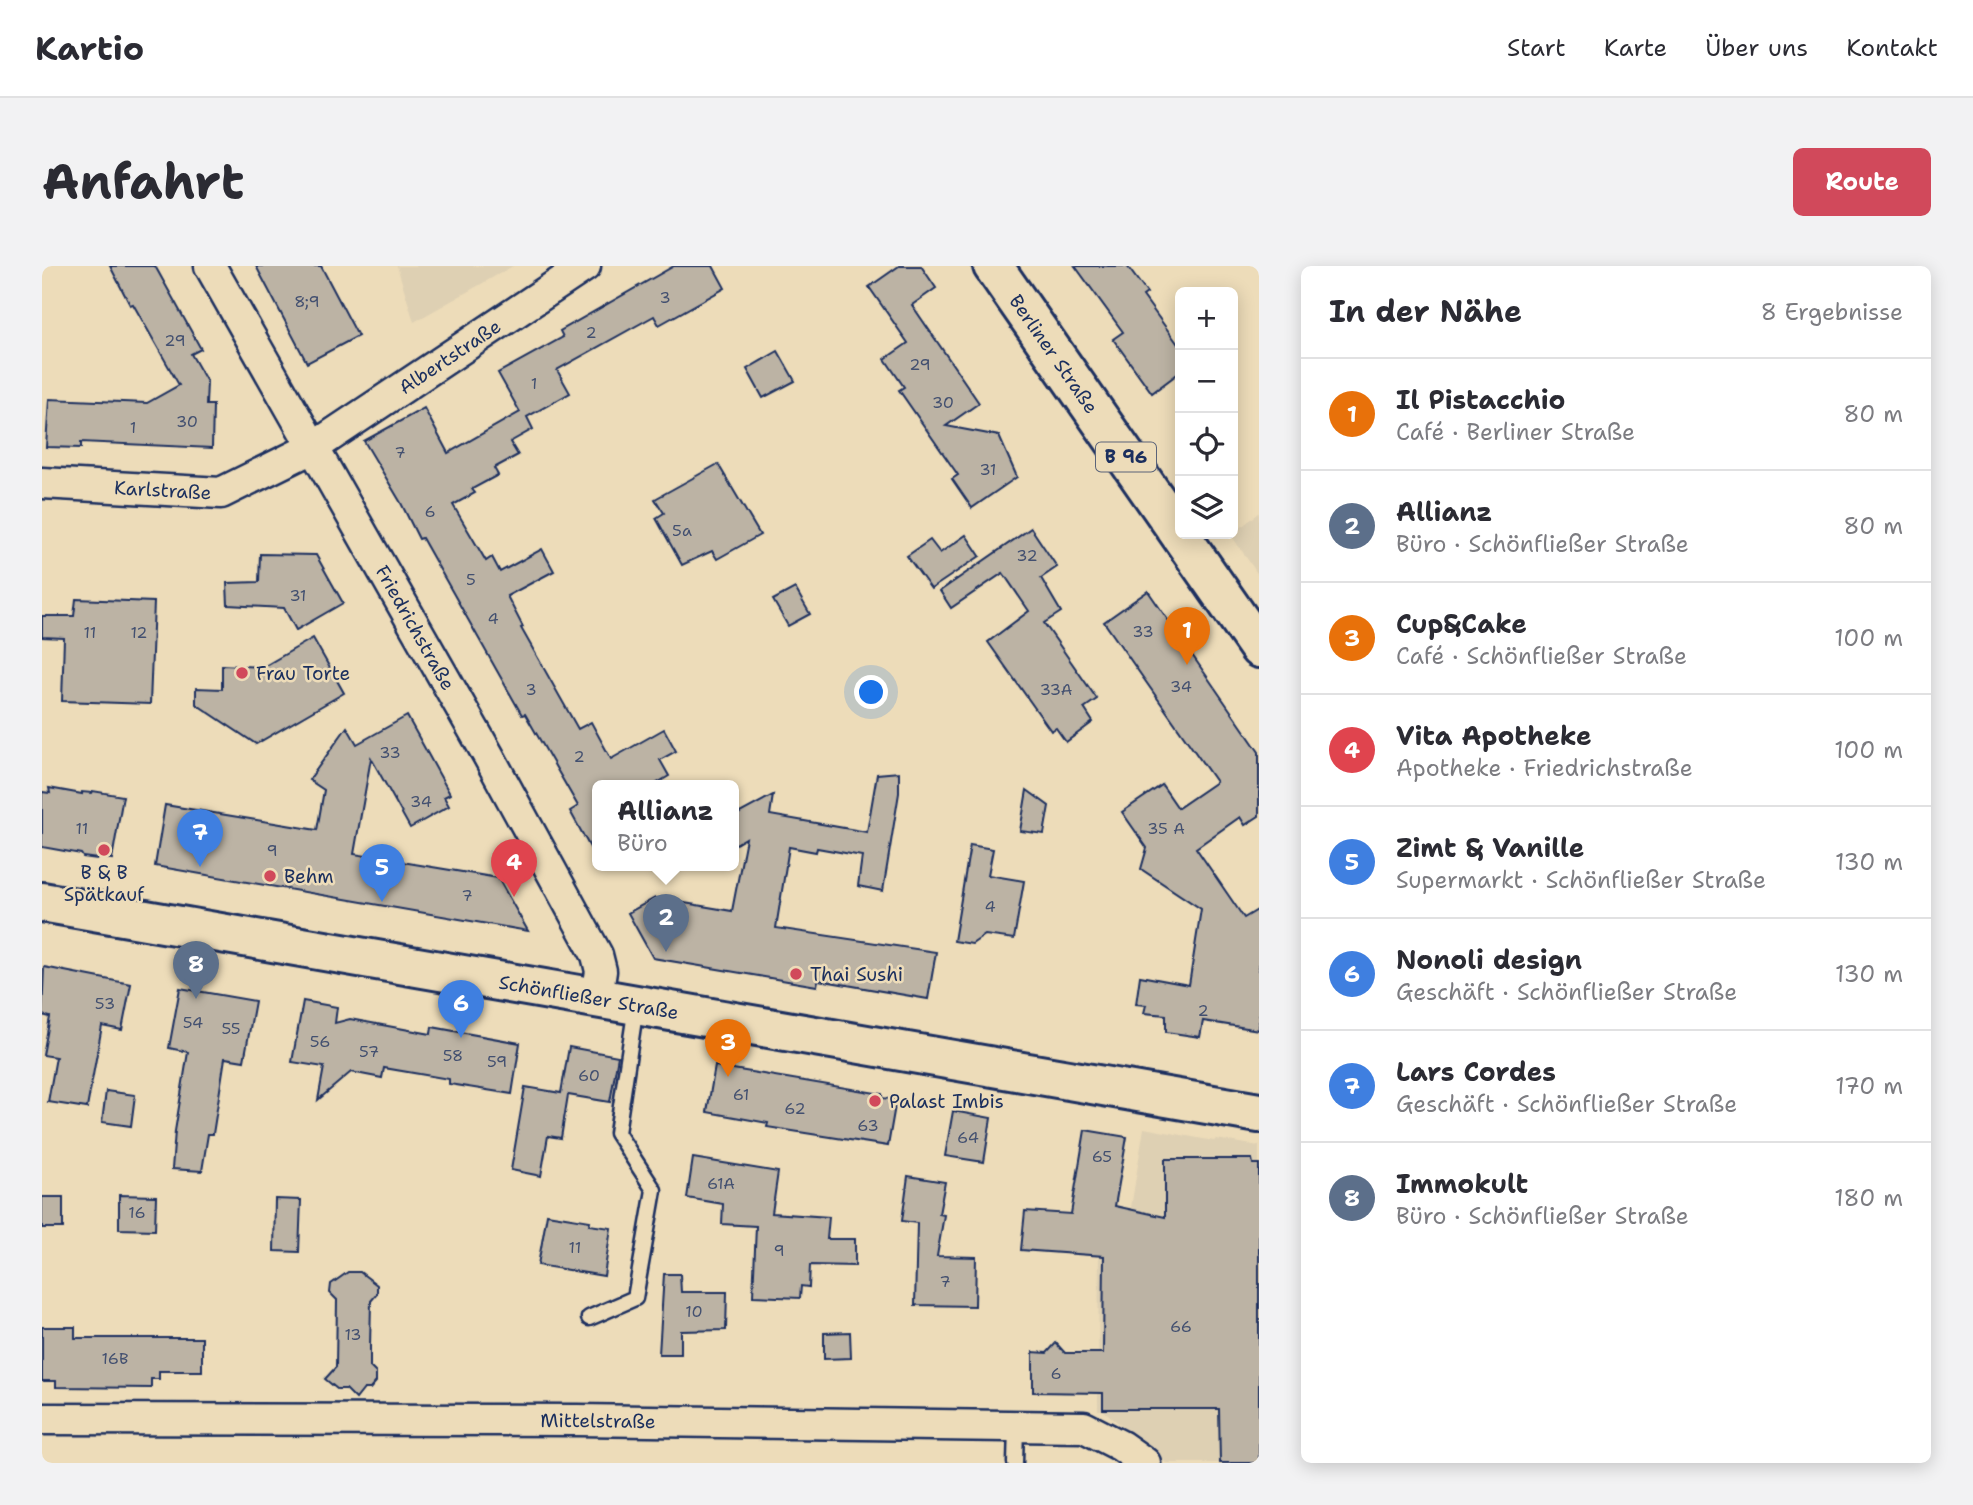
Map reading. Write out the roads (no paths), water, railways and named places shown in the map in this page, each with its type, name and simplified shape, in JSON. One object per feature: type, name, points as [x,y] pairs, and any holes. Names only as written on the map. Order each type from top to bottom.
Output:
[{"type":"main road","name":"Berliner Straße","points":[[993,266],[1259,648]]},
{"type":"main road","name":"Schönfließer Straße","points":[[42,902],[1259,1112]]},
{"type":"street","name":"Friedrichstraße","points":[[210,266],[488,755],[597,955],[601,971],[597,997]]},
{"type":"street","name":"Albertstraße","points":[[314,447],[585,266]]},
{"type":"street","name":"Karlstraße","points":[[42,484],[221,493],[314,447]]},
{"type":"street","name":"Mittelstraße","points":[[42,1419],[578,1420],[1084,1427],[1121,1446],[1145,1463]]},
{"type":"lane","points":[[589,1318],[635,1298],[654,1190],[617,1133],[636,1004]]},
{"type":"lane","points":[[1015,1463],[1016,1426]]},
{"type":"place","name":"Il Pistacchio","points":[[1187,665]]},
{"type":"place","name":"Frau Torte","points":[[242,673]]},
{"type":"place","name":"B & B Spätkauf","points":[[104,850]]},
{"type":"place","name":"Lars Cordes","points":[[200,867]]},
{"type":"place","name":"Behm","points":[[270,876]]},
{"type":"place","name":"Vita Apotheke","points":[[514,897]]},
{"type":"place","name":"Zimt & Vanille","points":[[382,902]]},
{"type":"place","name":"Allianz","points":[[666,952]]},
{"type":"place","name":"Thai Sushi","points":[[796,974]]},
{"type":"place","name":"Immokult","points":[[196,999]]},
{"type":"place","name":"Nonoli design","points":[[461,1038]]},
{"type":"place","name":"Cup&Cake","points":[[728,1077]]},
{"type":"place","name":"Palast Imbis","points":[[875,1101]]}]
